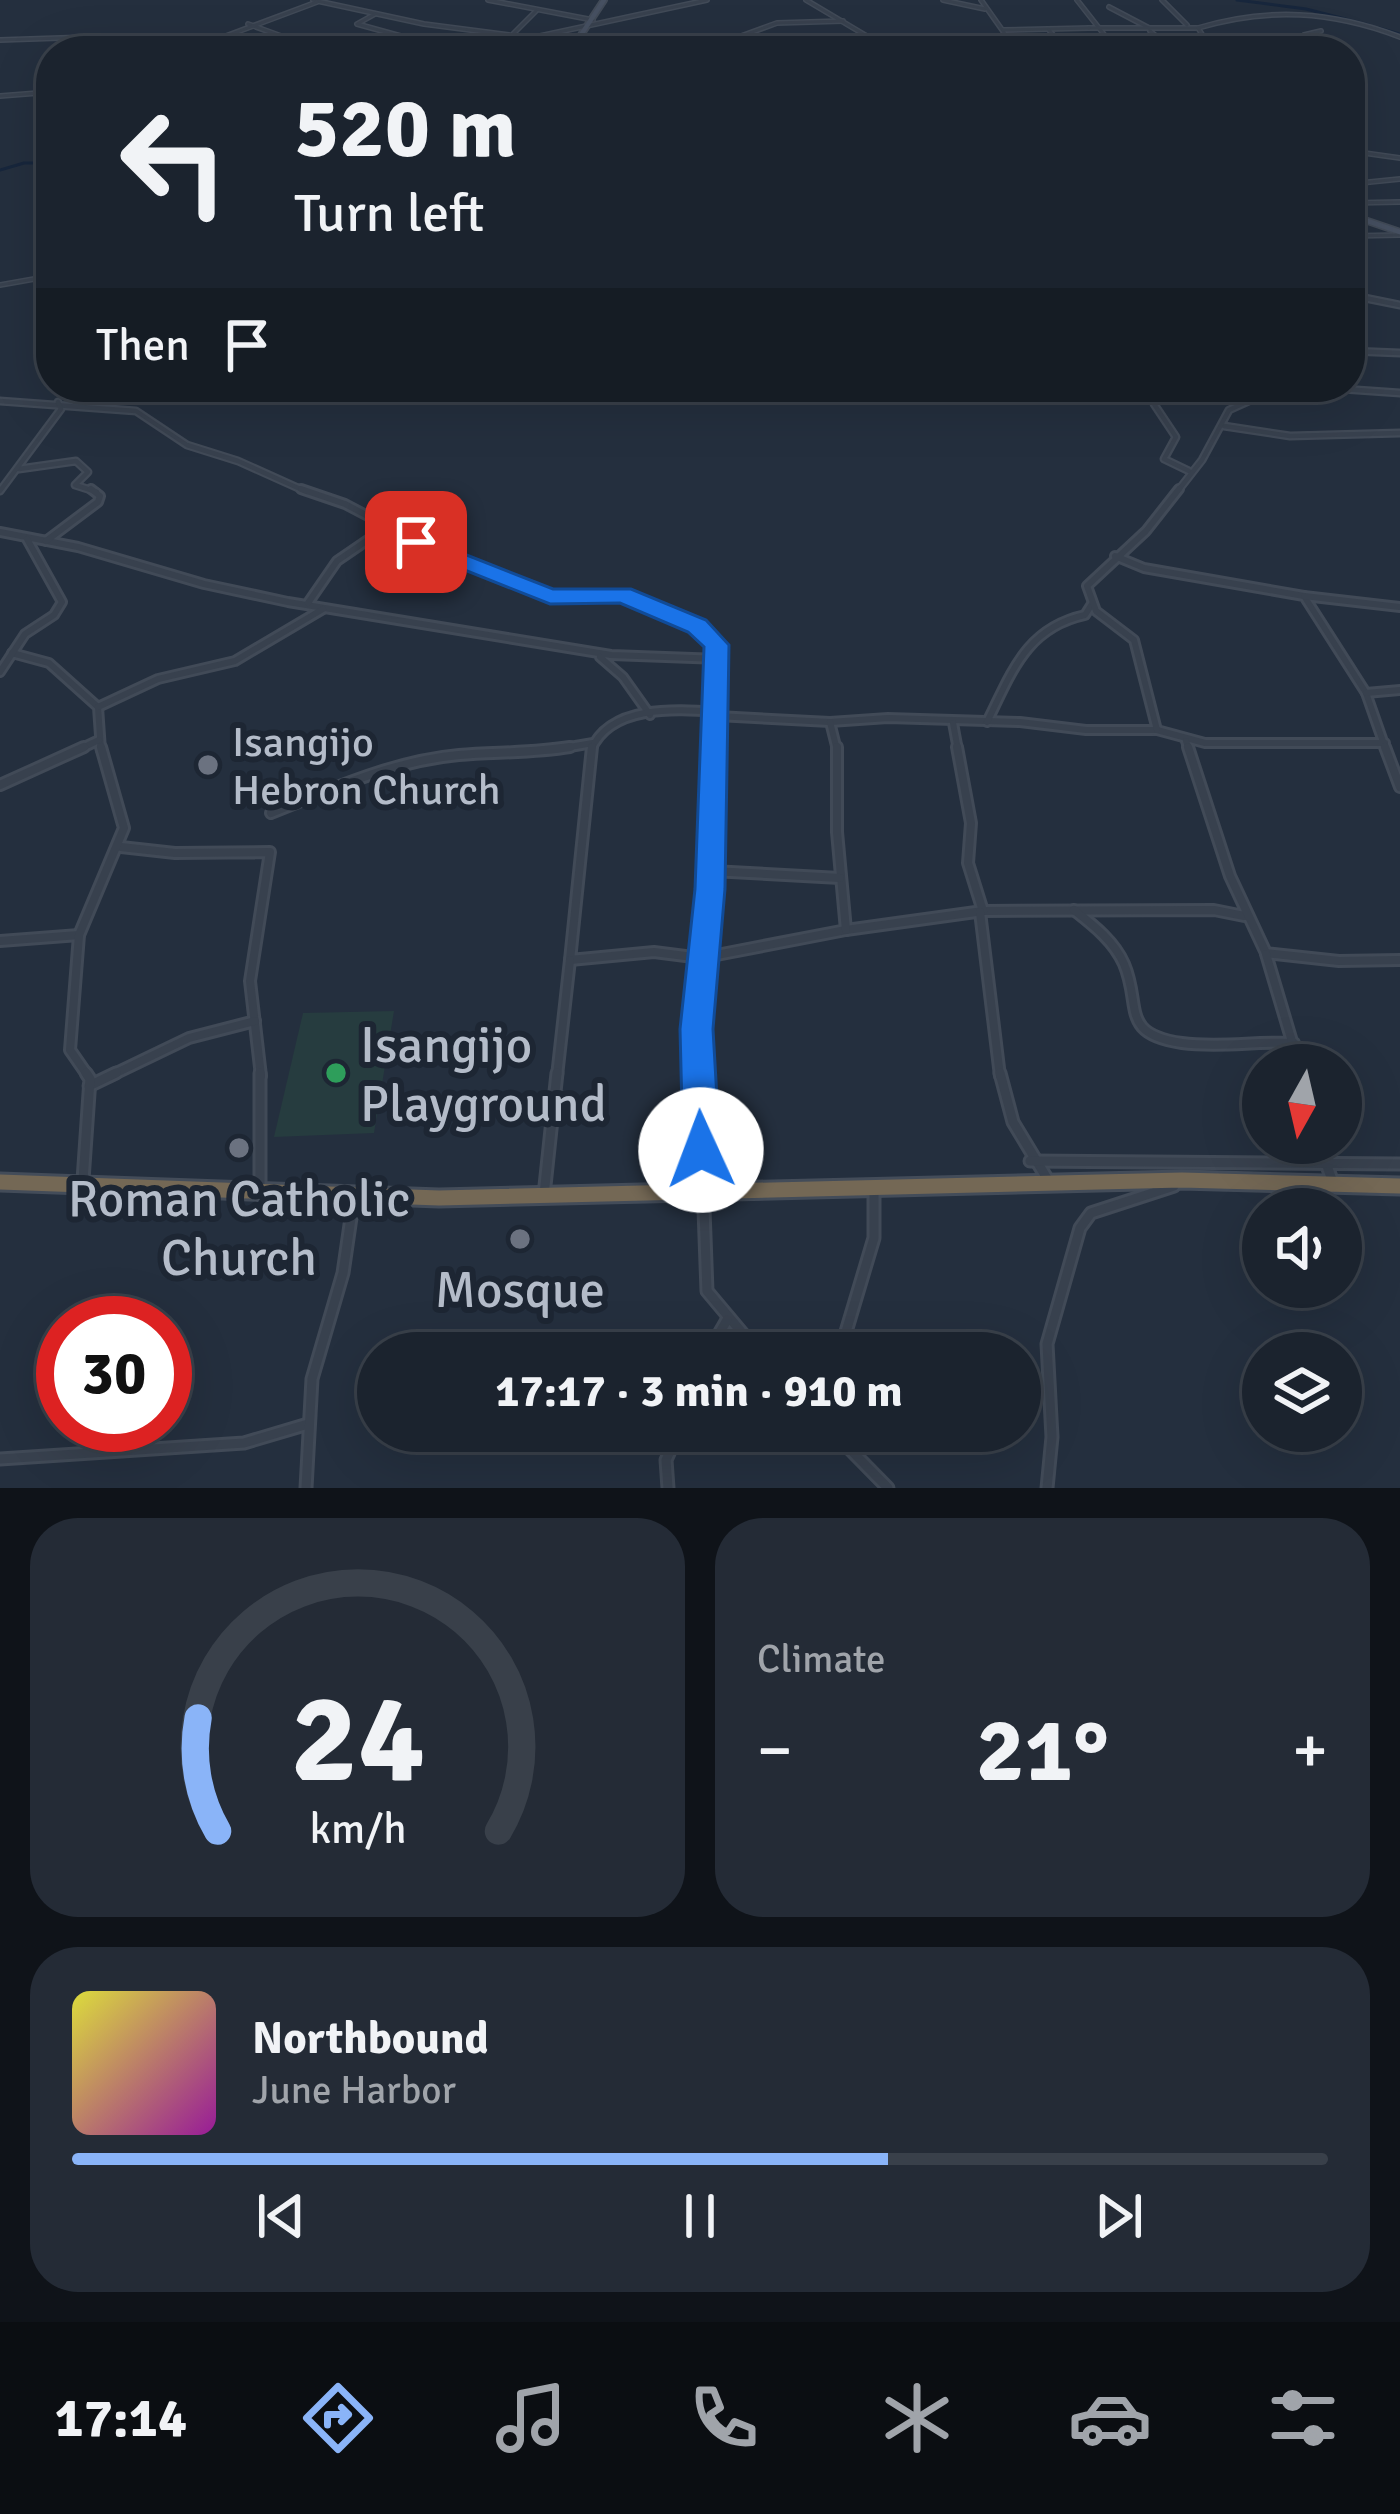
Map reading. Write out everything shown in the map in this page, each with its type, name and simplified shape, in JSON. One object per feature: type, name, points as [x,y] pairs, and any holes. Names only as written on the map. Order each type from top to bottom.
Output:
[{"type":"highway","points":[[0,1182],[354,1196],[1182,1180],[1400,1186]]},
{"type":"street","points":[[488,0],[591,22]]},
{"type":"street","points":[[580,36],[604,0]]},
{"type":"street","points":[[538,36],[707,0]]},
{"type":"street","points":[[806,0],[868,36]]},
{"type":"street","points":[[943,0],[985,10]]},
{"type":"street","points":[[981,0],[1007,36]]},
{"type":"street","points":[[1077,0],[1105,36]]},
{"type":"street","points":[[1162,0],[1172,6],[1179,21],[1203,36]]},
{"type":"street","points":[[220,36],[317,1],[514,36]]},
{"type":"street","points":[[1108,7],[1158,36]]},
{"type":"street","points":[[509,35],[524,27],[536,10]]},
{"type":"street","points":[[1003,30],[1196,28],[1250,12],[1302,11],[1400,37]]},
{"type":"street","points":[[375,13],[358,24],[401,36]]},
{"type":"street","points":[[741,36],[775,23],[843,21]]},
{"type":"street","points":[[248,24],[281,36]]},
{"type":"street","points":[[1048,29],[1054,36]]},
{"type":"street","points":[[1306,36],[1321,31]]},
{"type":"street","points":[[0,40],[36,38]]},
{"type":"street","points":[[0,96],[36,93]]},
{"type":"street","points":[[1365,153],[1400,158]]},
{"type":"street","points":[[1365,182],[1400,179]]},
{"type":"street","points":[[1365,203],[1400,202]]},
{"type":"street","points":[[1365,221],[1400,234]]},
{"type":"street","points":[[1365,236],[1400,234]]},
{"type":"street","points":[[0,285],[36,279]]},
{"type":"street","points":[[1365,298],[1400,305]]},
{"type":"street","points":[[1365,352],[1400,353]]},
{"type":"street","points":[[1365,391],[1400,393]]},
{"type":"street","points":[[0,401],[36,402]]},
{"type":"street","points":[[0,491],[61,409],[58,402],[136,411],[196,449],[238,461],[322,500],[345,504],[440,554],[550,597],[623,595],[702,629],[717,645],[710,872],[697,1029],[707,1291],[739,1332]]},
{"type":"street","points":[[1154,402],[1177,442],[1164,459],[1189,471]]},
{"type":"street","points":[[1157,730],[1134,640],[1092,604],[1087,586],[1146,532],[1224,426],[1229,410],[1247,402]]},
{"type":"street","points":[[1224,426],[1289,436],[1400,433]]},
{"type":"street","points":[[19,469],[76,461],[88,472],[75,485],[98,491],[98,502],[46,541]]},
{"type":"street","points":[[307,604],[338,561],[375,535],[380,523]]},
{"type":"street","points":[[0,532],[129,558],[215,586],[327,608],[435,622],[598,656],[675,663],[720,659]]},
{"type":"street","points":[[0,672],[25,634],[54,615],[63,597],[51,587],[38,552],[25,536]]},
{"type":"street","points":[[1115,556],[1144,568],[1400,607]]},
{"type":"street","points":[[1304,596],[1366,693],[1400,784]]},
{"type":"street","points":[[987,722],[1021,654],[1057,621],[1085,615],[1092,604]]},
{"type":"street","points":[[98,706],[167,676],[235,661],[327,608]]},
{"type":"street","points":[[12,653],[49,663],[98,706],[99,740],[122,816],[119,847],[79,934],[70,1049],[90,1079],[83,1184]]},
{"type":"street","points":[[598,656],[623,677],[652,717]]},
{"type":"street","points":[[1366,693],[1400,690]]},
{"type":"street","points":[[544,1195],[587,762],[592,742],[612,721],[696,709],[830,722],[888,718],[1157,730],[1205,742],[1385,742]]},
{"type":"street","points":[[830,722],[837,736],[846,930]]},
{"type":"street","points":[[953,723],[971,823],[968,863],[981,911],[998,1074],[1030,1161],[1050,1183]]},
{"type":"street","points":[[1072,909],[1122,959],[1133,982],[1131,1016],[1142,1029],[1196,1046],[1257,1040],[1294,1043],[1266,953],[1243,912],[1186,738]]},
{"type":"street","points":[[0,785],[99,740]]},
{"type":"street","points":[[271,812],[384,770],[458,755],[519,755],[592,742]]},
{"type":"street","points":[[119,847],[176,853],[270,852],[251,964],[264,1147],[259,1193]]},
{"type":"street","points":[[710,872],[840,878]]},
{"type":"street","points":[[570,960],[654,952],[701,958],[846,930],[981,911],[1243,912]]},
{"type":"street","points":[[0,941],[79,934]]},
{"type":"street","points":[[1266,953],[1339,961],[1400,960]]},
{"type":"street","points":[[89,1086],[189,1037],[255,1021]]},
{"type":"street","points":[[1030,1161],[1242,1160]]},
{"type":"street","points":[[1362,1162],[1400,1164]]},
{"type":"street","points":[[1326,1164],[1334,1184]]},
{"type":"street","points":[[1047,1488],[1052,1437],[1047,1344],[1080,1228],[1091,1213],[1165,1192],[1182,1180]]},
{"type":"street","points":[[846,1332],[874,1238],[874,1187]]},
{"type":"street","points":[[306,1488],[312,1379],[343,1273],[354,1196]]},
{"type":"street","points":[[720,1332],[727,1320]]},
{"type":"street","points":[[0,1459],[244,1443],[308,1424]]},
{"type":"street","points":[[668,1488],[670,1452]]},
{"type":"street","points":[[852,1452],[888,1488]]},
{"type":"green space","name":"Isangijo Playground","points":[[394,1011],[374,1133],[274,1137],[303,1013]]},
{"type":"waterway","points":[[1237,0],[1306,9],[1369,25]]},
{"type":"waterway","points":[[1379,28],[1400,34]]},
{"type":"waterway","points":[[0,170],[36,163]]},
{"type":"place","name":"Isangijo Hebron Church","points":[[208,765]]},
{"type":"place","name":"Isangijo Playground","points":[[336,1073]]},
{"type":"place","name":"Roman Catholic Church","points":[[239,1148]]},
{"type":"place","name":"Mosque","points":[[520,1239]]},
{"type":"route","points":[[416,542],[550,597],[623,595],[697,626],[717,645],[710,889],[697,1029],[701,1150]]}]
